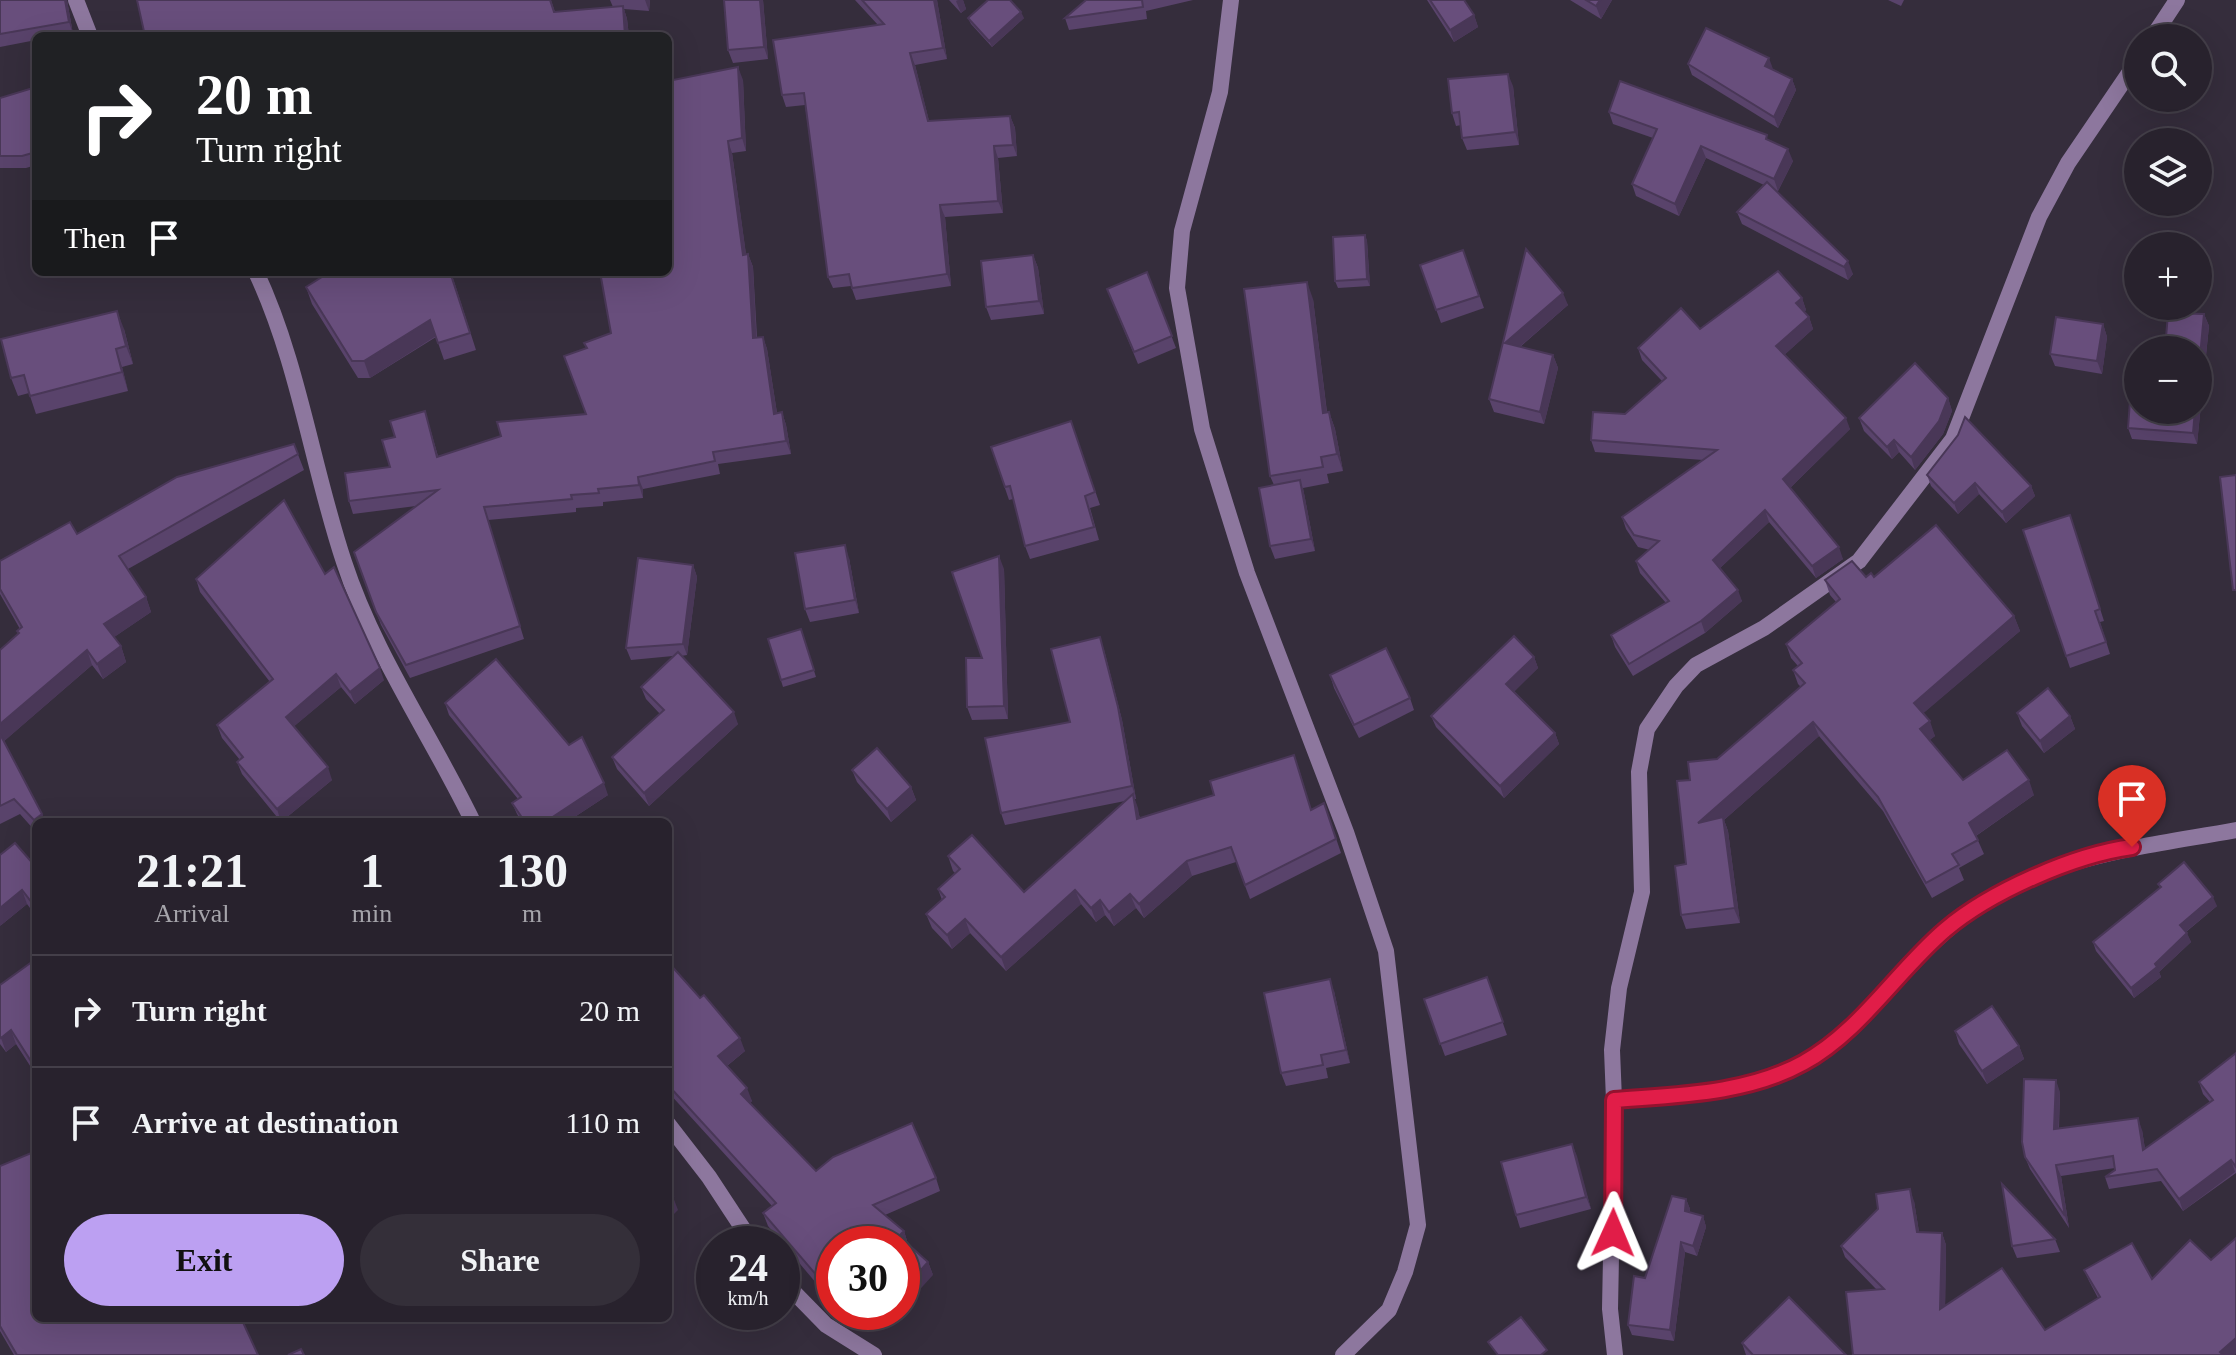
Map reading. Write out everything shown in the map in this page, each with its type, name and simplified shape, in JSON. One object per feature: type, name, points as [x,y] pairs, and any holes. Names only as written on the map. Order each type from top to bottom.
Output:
[{"type":"street","points":[[76,0],[88,32]]},
{"type":"street","points":[[1231,0],[1220,92],[1182,231],[1177,288],[1202,429],[1243,559],[1346,832],[1386,951],[1418,1225],[1405,1272],[1389,1310],[1343,1355]]},
{"type":"street","points":[[2161,24],[2177,0]]},
{"type":"street","points":[[1615,1355],[1610,1309],[1612,1050],[1619,988],[1642,892],[1639,772],[1647,729],[1676,686],[1696,665],[1764,628],[1859,561],[1953,439],[2039,217],[2068,163],[2124,81]]},
{"type":"street","points":[[258,276],[291,361],[313,462],[344,565],[385,657],[471,818]]},
{"type":"street","points":[[1614,1100],[1712,1090],[1754,1083],[1782,1074],[1807,1061],[1855,1021],[1945,930],[1979,906],[2052,871],[2115,849],[2236,830]]},
{"type":"street","points":[[672,1129],[741,1226]]},
{"type":"street","points":[[800,1298],[826,1325],[874,1355]]},
{"type":"building","points":[[0,0],[65,0],[69,22],[0,34]]},
{"type":"building","points":[[137,0],[550,0],[554,12],[623,6],[625,32],[144,32]]},
{"type":"building","points":[[724,0],[760,0],[764,47],[728,50]]},
{"type":"building","points":[[862,0],[934,0],[943,48],[910,53],[928,121],[1010,116],[1013,145],[994,146],[998,201],[940,205],[947,274],[852,288],[849,274],[828,277],[804,93],[782,95],[773,40],[884,24]]},
{"type":"building","points":[[988,0],[1010,0],[1021,12],[989,41],[968,18]]},
{"type":"building","points":[[1086,0],[1142,0],[1143,7],[1065,18]]},
{"type":"building","points":[[1430,0],[1464,0],[1474,15],[1450,30]]},
{"type":"building","points":[[1586,0],[1600,0],[1596,6]]},
{"type":"building","points":[[1706,28],[1769,58],[1765,66],[1792,79],[1774,117],[1688,64]]},
{"type":"building","points":[[738,67],[742,138],[728,141],[743,255],[748,254],[753,338],[763,337],[774,414],[782,412],[786,441],[713,452],[715,461],[638,477],[639,485],[598,489],[599,493],[571,495],[572,499],[484,507],[520,626],[406,665],[376,612],[354,552],[438,490],[349,501],[345,473],[390,467],[382,440],[395,437],[390,421],[425,411],[437,457],[501,436],[497,422],[586,414],[564,356],[587,348],[584,343],[611,333],[601,276],[672,276],[672,80]]},
{"type":"building","points":[[1508,74],[1515,132],[1462,138],[1459,112],[1452,113],[1448,79]]},
{"type":"building","points":[[1620,81],[1767,135],[1766,139],[1788,149],[1774,179],[1701,146],[1675,204],[1632,184],[1657,129],[1609,112]]},
{"type":"building","points":[[32,88],[32,153],[0,156],[0,98]]},
{"type":"building","points":[[1767,182],[1848,261],[1844,267],[1737,212]]},
{"type":"building","points":[[1365,235],[1367,279],[1335,281],[1333,237]]},
{"type":"building","points":[[1526,249],[1563,293],[1505,343],[1553,355],[1540,412],[1489,399]]},
{"type":"building","points":[[1463,250],[1479,296],[1436,310],[1420,265]]},
{"type":"building","points":[[1033,255],[1039,301],[986,307],[981,261]]},
{"type":"building","points":[[1778,271],[1802,298],[1796,303],[1809,317],[1776,346],[1846,418],[1783,479],[1839,547],[1812,566],[1765,510],[1713,560],[1738,590],[1701,621],[1629,664],[1611,635],[1669,601],[1636,561],[1659,541],[1634,535],[1622,517],[1717,450],[1591,440],[1593,412],[1625,414],[1666,378],[1638,348],[1681,308],[1700,329]]},
{"type":"building","points":[[1147,272],[1172,336],[1134,352],[1107,289]]},
{"type":"building","points":[[324,276],[451,276],[470,333],[438,343],[430,320],[364,361],[352,361],[306,287]]},
{"type":"building","points":[[1307,282],[1323,413],[1329,412],[1337,454],[1321,457],[1323,467],[1270,476],[1244,289]]},
{"type":"building","points":[[117,311],[126,346],[116,349],[122,372],[30,396],[24,375],[11,378],[1,339]]},
{"type":"building","points":[[2056,317],[2103,324],[2097,361],[2050,354]]},
{"type":"building","points":[[2167,320],[2203,320],[2202,336],[2166,336]]},
{"type":"building","points":[[1915,363],[1948,398],[1939,421],[1911,457],[1894,440],[1887,447],[1859,418]]},
{"type":"building","points":[[1965,417],[2031,486],[2002,512],[1975,483],[1954,503],[1927,475],[1958,435]]},
{"type":"building","points":[[1071,421],[1095,492],[1085,496],[1094,527],[1025,546],[1010,486],[1005,487],[991,447]]},
{"type":"building","points":[[2128,424],[2194,424],[2193,433],[2128,428]]},
{"type":"building","points":[[294,444],[298,454],[119,556],[146,597],[104,624],[121,646],[97,664],[87,650],[0,724],[0,650],[22,627],[0,589],[0,561],[70,522],[77,534],[177,477]]},
{"type":"building","points":[[2236,475],[2236,590],[2233,590],[2220,477]]},
{"type":"building","points":[[1300,480],[1311,539],[1270,546],[1259,488]]},
{"type":"building","points":[[284,500],[325,574],[334,567],[380,668],[350,692],[336,674],[286,717],[328,767],[277,809],[237,762],[243,757],[217,725],[273,679],[196,579]]},
{"type":"building","points":[[2070,515],[2100,609],[2095,611],[2106,642],[2066,656],[2023,530]]},
{"type":"building","points":[[1936,525],[2014,616],[1914,703],[1930,721],[1920,729],[1963,780],[2007,750],[2029,780],[1969,823],[1978,840],[1952,854],[1959,865],[1926,883],[1878,797],[1813,722],[1698,823],[1723,817],[1735,908],[1681,915],[1675,866],[1686,864],[1677,781],[1690,780],[1688,762],[1717,759],[1805,683],[1793,670],[1802,663],[1786,644],[1840,599],[1825,580],[1852,561],[1866,577],[1871,573],[1874,577]]},
{"type":"building","points":[[845,545],[855,600],[805,609],[795,553]]},
{"type":"building","points":[[999,556],[1004,706],[967,707],[966,658],[982,658],[952,572]]},
{"type":"building","points":[[638,558],[693,565],[683,644],[626,648]]},
{"type":"building","points":[[801,629],[814,670],[781,680],[768,639]]},
{"type":"building","points":[[1514,636],[1534,657],[1506,684],[1555,733],[1500,786],[1431,716]]},
{"type":"building","points":[[1100,637],[1118,707],[1132,786],[1001,813],[985,738],[1070,722],[1051,649]]},
{"type":"building","points":[[1386,648],[1410,698],[1354,725],[1330,675]]},
{"type":"building","points":[[678,652],[734,712],[644,793],[612,757],[664,710],[641,687]]},
{"type":"building","points":[[496,659],[569,745],[582,737],[604,783],[551,818],[522,818],[512,803],[521,797],[445,703]]},
{"type":"building","points":[[2048,688],[2070,716],[2040,741],[2017,713]]},
{"type":"building","points":[[0,734],[42,814],[32,818],[14,799],[0,806]]},
{"type":"building","points":[[877,748],[911,787],[887,809],[852,770]]},
{"type":"building","points":[[1294,755],[1311,810],[1324,803],[1336,839],[1245,885],[1231,847],[1187,861],[1139,904],[1130,894],[1109,912],[1100,900],[1091,908],[1075,890],[1001,957],[965,919],[947,935],[926,914],[945,897],[938,889],[960,869],[948,856],[972,835],[1024,892],[1133,794],[1137,819],[1214,795],[1210,781]]},
{"type":"building","points":[[15,843],[32,862],[32,903],[22,890],[0,908],[0,855]]},
{"type":"building","points":[[2184,862],[2213,897],[2180,925],[2187,933],[2155,964],[2157,967],[2131,988],[2093,942],[2161,887],[2158,884]]},
{"type":"building","points":[[32,962],[32,1063],[11,1030],[0,1036],[0,985]]},
{"type":"building","points":[[672,966],[700,998],[704,995],[740,1038],[718,1056],[747,1088],[741,1094],[816,1171],[833,1157],[912,1123],[936,1178],[873,1205],[898,1226],[816,1226],[816,1275],[800,1256],[800,1226],[774,1226],[763,1213],[776,1203],[672,1089]]},
{"type":"building","points":[[1487,977],[1503,1022],[1440,1044],[1424,999]]},
{"type":"building","points":[[1330,979],[1346,1050],[1321,1055],[1323,1065],[1281,1073],[1264,993]]},
{"type":"building","points":[[1992,1006],[2019,1046],[1982,1071],[1955,1031]]},
{"type":"building","points":[[2236,1053],[2236,1167],[2231,1160],[2179,1199],[2157,1169],[2105,1177],[2115,1170],[2113,1156],[2056,1165],[2065,1216],[2025,1157],[2022,1142],[2024,1079],[2056,1080],[2054,1129],[2138,1118],[2143,1150],[2213,1100],[2199,1082]]},
{"type":"building","points":[[1572,1144],[1586,1197],[1516,1215],[1501,1162]]},
{"type":"building","points":[[32,1153],[32,1322],[243,1322],[258,1355],[17,1355],[0,1326],[0,1166]]},
{"type":"building","points":[[2002,1184],[2055,1239],[2012,1246]]},
{"type":"building","points":[[1910,1189],[1917,1232],[1942,1233],[1940,1309],[2002,1268],[2045,1330],[2100,1297],[2084,1270],[2132,1243],[2152,1279],[2190,1240],[2211,1260],[2236,1238],[2236,1338],[2220,1352],[2223,1355],[1853,1355],[1846,1292],[1884,1289],[1841,1246],[1878,1209],[1876,1194]]},
{"type":"building","points":[[1672,1196],[1686,1199],[1685,1211],[1703,1216],[1693,1246],[1681,1242],[1670,1330],[1628,1325],[1634,1276],[1645,1278]]},
{"type":"building","points":[[920,1255],[928,1262],[920,1271]]},
{"type":"building","points":[[1789,1297],[1846,1355],[1753,1355],[1742,1343]]},
{"type":"building","points":[[1521,1317],[1547,1350],[1541,1355],[1498,1355],[1488,1342]]},
{"type":"building","points":[[301,1349],[304,1355],[288,1355]]},
{"type":"route","points":[[1613,1233],[1614,1100],[1683,1094],[1754,1083],[1782,1074],[1807,1061],[1855,1021],[1945,930],[1979,906],[2052,871],[2115,849],[2132,847]]}]
